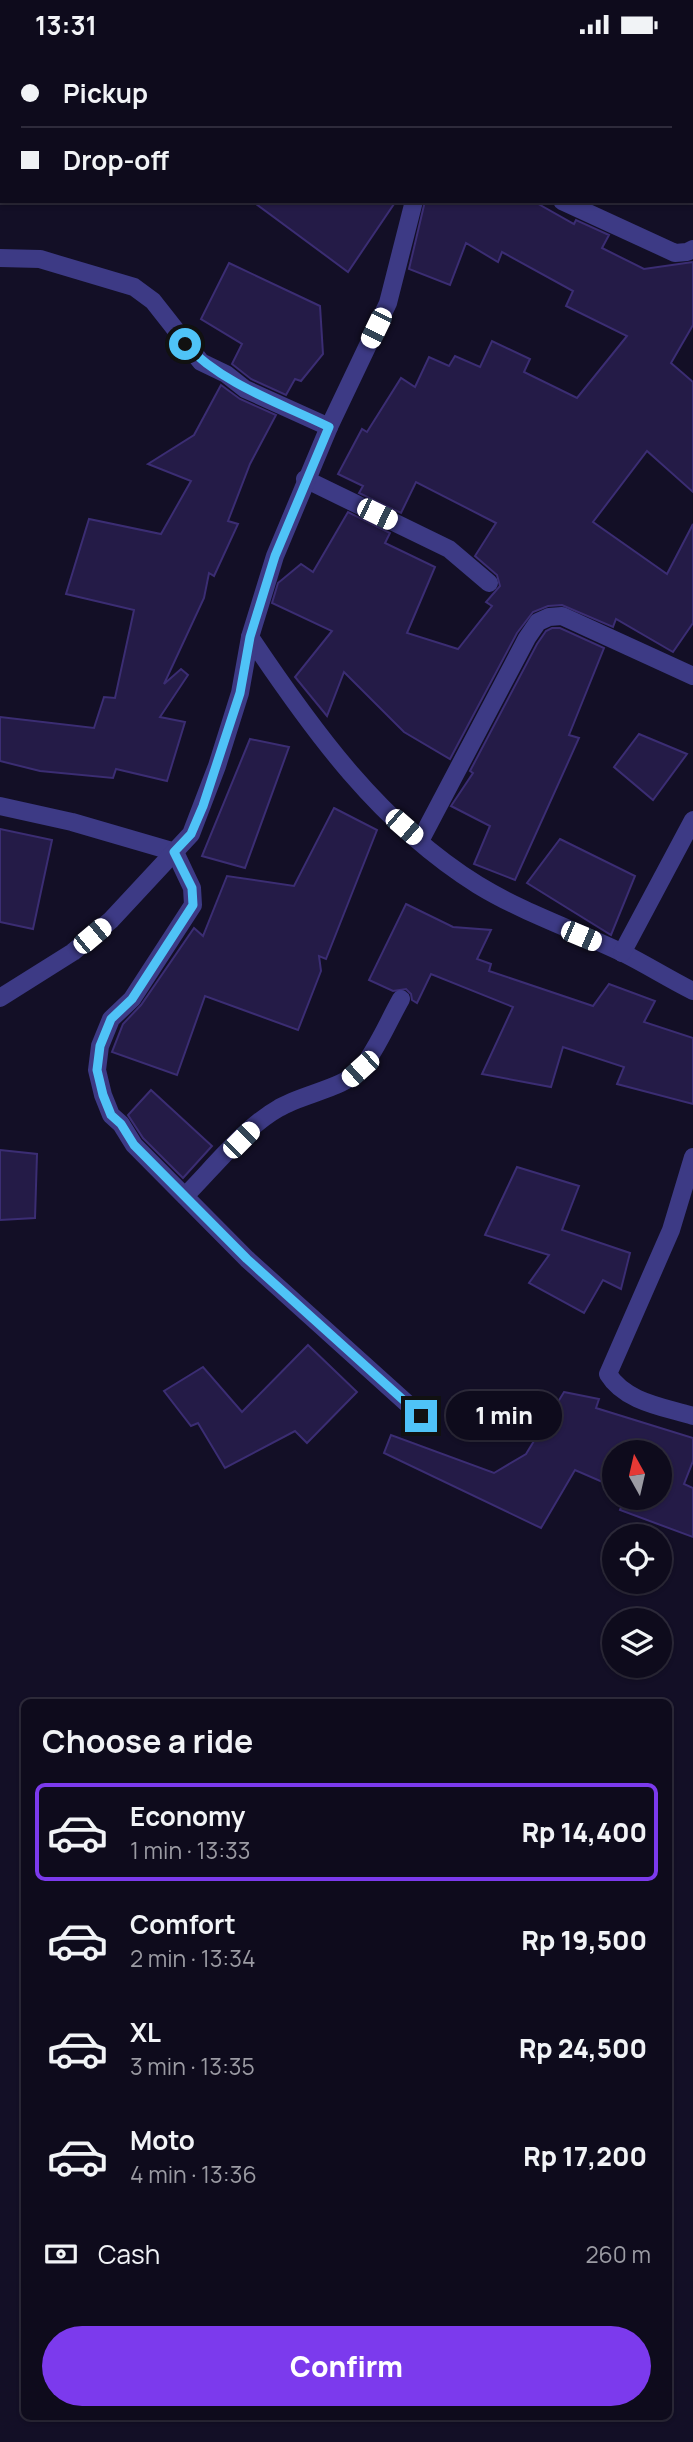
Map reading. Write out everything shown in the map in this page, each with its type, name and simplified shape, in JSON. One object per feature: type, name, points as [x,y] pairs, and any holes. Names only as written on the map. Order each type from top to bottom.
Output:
[{"type":"street","points":[[0,998],[73,952],[111,920],[191,834],[203,806],[240,693],[250,637],[275,556],[305,479],[388,303],[413,203]]},
{"type":"street","points":[[566,203],[675,253],[693,249]]},
{"type":"street","points":[[0,258],[40,259],[134,287],[153,301],[201,362],[226,374],[244,389],[329,427]]},
{"type":"street","points":[[305,479],[449,549],[489,583]]},
{"type":"street","points":[[420,841],[510,669],[538,622],[549,617],[562,616],[693,677]]},
{"type":"street","points":[[250,637],[343,766],[373,800],[420,841],[477,885],[539,918],[622,953],[693,991]]},
{"type":"street","points":[[0,806],[72,822],[174,852],[192,888],[193,905],[132,999],[111,1019],[100,1046],[97,1070],[111,1115],[121,1124],[134,1145],[247,1259],[421,1416]]},
{"type":"street","points":[[622,953],[693,820]]},
{"type":"street","points":[[185,1196],[269,1115],[309,1093],[349,1080],[360,1069],[401,999]]},
{"type":"street","points":[[693,1157],[671,1230],[608,1374],[615,1386],[633,1397],[693,1416]]},
{"type":"building","points":[[255,203],[395,203],[348,272]]},
{"type":"building","points":[[425,203],[537,203],[574,224],[576,220],[609,235],[602,248],[644,269],[693,262],[693,325],[671,363],[693,382],[693,492],[647,451],[593,522],[667,574],[693,524],[693,623],[673,652],[616,619],[613,627],[562,605],[548,606],[533,612],[517,633],[450,759],[404,732],[344,672],[327,716],[295,677],[332,631],[272,603],[278,583],[301,564],[313,572],[348,512],[390,533],[385,543],[435,567],[407,633],[458,649],[492,606],[486,602],[500,586],[497,575],[475,556],[496,523],[416,482],[401,513],[359,493],[363,486],[338,474],[362,429],[367,432],[401,378],[415,387],[429,357],[449,366],[455,356],[480,367],[492,341],[530,359],[524,372],[577,398],[627,336],[566,306],[573,291],[502,252],[498,262],[466,243],[450,285],[409,269]]},
{"type":"building","points":[[229,263],[320,306],[323,354],[301,381],[295,379],[286,395],[251,379],[232,364],[242,344],[201,319]]},
{"type":"building","points":[[221,385],[240,399],[276,415],[250,464],[228,521],[238,524],[214,576],[209,573],[204,598],[164,684],[181,669],[188,675],[160,717],[185,722],[167,781],[116,769],[113,778],[40,771],[0,761],[0,717],[94,728],[104,697],[115,698],[134,610],[66,594],[89,519],[161,534],[191,481],[148,464],[194,435]]},
{"type":"building","points":[[560,628],[604,648],[569,735],[579,738],[515,880],[474,864],[490,826],[451,806],[473,773],[470,771],[537,644],[546,631]]},
{"type":"building","points":[[639,734],[687,754],[653,800],[614,767]]},
{"type":"building","points":[[250,739],[289,747],[245,868],[202,856]]},
{"type":"building","points":[[334,808],[377,830],[326,959],[319,956],[321,971],[298,1030],[205,996],[177,1075],[112,1052],[123,1024],[141,1005],[194,928],[203,936],[227,876],[294,886]]},
{"type":"building","points":[[0,829],[52,840],[33,929],[0,922]]},
{"type":"building","points":[[560,839],[635,876],[611,935],[527,883]]},
{"type":"building","points":[[406,904],[453,927],[491,930],[477,959],[491,964],[489,971],[593,1006],[609,984],[655,1001],[644,1022],[693,1038],[693,1104],[617,1084],[624,1067],[563,1047],[551,1087],[482,1074],[513,1007],[431,974],[417,1003],[406,989],[393,991],[369,980]]},
{"type":"building","points":[[151,1090],[212,1146],[183,1178],[143,1138],[128,1115]]},
{"type":"building","points":[[0,1150],[37,1154],[35,1218],[0,1220]]},
{"type":"building","points":[[517,1167],[579,1186],[562,1230],[630,1253],[621,1289],[603,1280],[584,1313],[529,1283],[549,1255],[485,1235]]},
{"type":"building","points":[[308,1345],[357,1392],[307,1443],[295,1431],[225,1468],[198,1423],[191,1426],[164,1391],[203,1367],[242,1412]]},
{"type":"building","points":[[564,1392],[599,1399],[596,1408],[693,1438],[693,1461],[684,1484],[693,1488],[693,1537],[672,1529],[672,1524],[658,1524],[620,1510],[672,1510],[672,1440],[602,1440],[602,1482],[575,1470],[541,1528],[384,1453],[391,1435],[494,1473],[526,1454]]},
{"type":"route","points":[[185,344],[201,362],[226,374],[244,389],[329,427],[275,556],[250,637],[240,693],[203,806],[191,834],[174,852],[192,888],[193,905],[132,999],[111,1019],[100,1046],[97,1070],[111,1115],[121,1124],[134,1145],[247,1259],[421,1416]]}]
